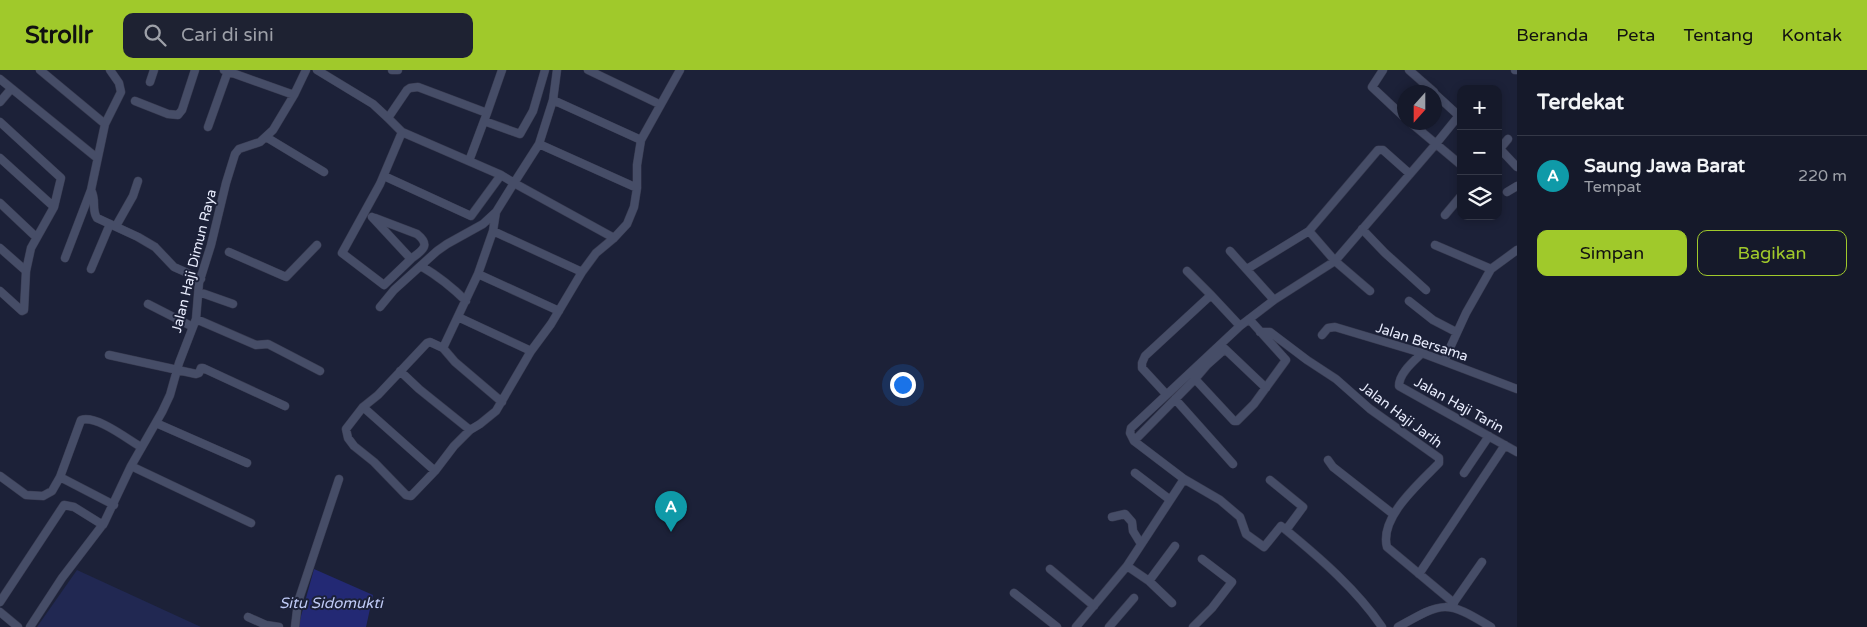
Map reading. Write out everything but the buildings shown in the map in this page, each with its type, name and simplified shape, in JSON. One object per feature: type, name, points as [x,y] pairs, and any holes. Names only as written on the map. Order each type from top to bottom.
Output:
[{"type":"street","points":[[40,70],[105,124]]},
{"type":"street","points":[[110,70],[119,83],[121,92],[105,124],[97,158],[92,193],[94,213],[97,218],[155,247],[174,267],[201,278]]},
{"type":"street","points":[[150,82],[154,70]]},
{"type":"street","points":[[135,102],[168,114],[178,115],[182,110],[195,70]]},
{"type":"street","points":[[251,78],[253,70]]},
{"type":"street","name":"Jalan Haji Dimun Raya","points":[[30,627],[57,586],[103,525],[131,466],[170,395],[195,323],[201,278],[212,245],[226,183],[235,154],[239,149],[260,142],[273,130],[294,95],[306,70]]},
{"type":"street","points":[[317,70],[373,104],[402,132],[501,175],[614,238]]},
{"type":"street","points":[[392,70],[398,70]]},
{"type":"street","points":[[470,161],[502,70]]},
{"type":"street","points":[[388,118],[407,90],[418,87],[520,134],[533,112],[544,70]]},
{"type":"street","points":[[380,307],[394,290],[447,244],[483,224],[496,212],[539,144],[553,100],[557,70]]},
{"type":"street","points":[[588,70],[659,104]]},
{"type":"street","points":[[502,402],[455,362],[443,348],[430,342],[378,395],[363,407],[347,426],[346,434],[354,446],[374,462],[406,495],[411,496],[470,430],[496,411],[502,402],[531,351],[559,311],[582,272],[596,254],[614,238],[632,215],[637,188],[640,140],[680,70]]},
{"type":"street","points":[[1383,70],[1372,87],[1397,111]]},
{"type":"street","points":[[1409,70],[1425,85]]},
{"type":"street","points":[[208,127],[226,71],[251,78],[294,95]]},
{"type":"street","points":[[0,79],[97,158]]},
{"type":"street","points":[[0,102],[11,89]]},
{"type":"street","points":[[1442,99],[1457,112]]},
{"type":"street","points":[[553,100],[640,140]]},
{"type":"street","points":[[1382,627],[1334,572],[1281,526],[1264,547],[1246,534],[1240,517],[1197,485],[1184,479],[1134,441],[1130,433],[1132,428],[1166,394],[1240,326],[1274,300],[1335,261],[1457,118]]},
{"type":"street","points":[[0,122],[60,177],[54,207],[31,248],[26,271],[25,310],[22,311],[0,291]]},
{"type":"street","points":[[1419,130],[1457,162]]},
{"type":"street","points":[[368,215],[417,234],[423,239],[425,244],[424,250],[411,259],[384,285],[342,253],[368,215],[402,132]]},
{"type":"street","points":[[266,137],[324,172]]},
{"type":"street","points":[[1502,146],[1508,139]]},
{"type":"street","points":[[539,144],[637,188]]},
{"type":"street","points":[[1247,269],[1308,231],[1378,150],[1383,150],[1410,174]]},
{"type":"street","points":[[1502,153],[1517,167]]},
{"type":"street","points":[[0,158],[54,207]]},
{"type":"street","points":[[384,176],[471,216],[501,175]]},
{"type":"street","points":[[91,269],[113,225],[133,196],[138,181]]},
{"type":"street","points":[[1507,192],[1517,186]]},
{"type":"street","points":[[65,258],[92,193]]},
{"type":"street","points":[[1445,214],[1457,200]]},
{"type":"street","points":[[0,203],[36,237]]},
{"type":"street","points":[[443,348],[478,274],[494,231],[496,212]]},
{"type":"street","points":[[368,215],[411,259]]},
{"type":"street","points":[[1362,229],[1385,253],[1426,290]]},
{"type":"street","points":[[494,231],[582,272]]},
{"type":"street","points":[[1308,231],[1335,261],[1370,291]]},
{"type":"street","points":[[228,252],[286,277],[317,245]]},
{"type":"street","points":[[1435,245],[1491,269]]},
{"type":"street","points":[[0,248],[26,271]]},
{"type":"street","points":[[1444,361],[1456,332],[1491,269],[1517,250]]},
{"type":"street","points":[[1230,251],[1274,300]]},
{"type":"street","points":[[421,266],[448,284],[466,301]]},
{"type":"street","points":[[1187,271],[1240,326]]},
{"type":"street","points":[[478,274],[559,311]]},
{"type":"street","points":[[199,292],[233,304]]},
{"type":"street","points":[[1166,394],[1142,368],[1145,356],[1211,295]]},
{"type":"street","points":[[1409,301],[1433,320],[1456,332]]},
{"type":"street","points":[[148,304],[256,345],[268,344],[320,371]]},
{"type":"street","points":[[458,317],[531,351]]},
{"type":"street","points":[[1195,378],[1234,421],[1237,421],[1254,404],[1286,360],[1249,319]]},
{"type":"street","name":"Jalan Bersama","points":[[1322,335],[1331,326],[1422,353],[1517,389]]},
{"type":"street","name":"Jalan Haji Jarih","points":[[1260,332],[1270,332],[1336,380],[1370,409],[1438,458],[1439,463],[1393,514],[1386,536],[1387,547],[1452,605],[1491,627]]},
{"type":"street","points":[[1134,441],[1207,365],[1225,349],[1266,388]]},
{"type":"street","name":"Jalan Haji Tarin","points":[[1422,353],[1399,381],[1399,386],[1517,452]]},
{"type":"street","points":[[109,355],[196,374],[203,368],[285,406]]},
{"type":"street","points":[[400,371],[419,389],[470,430]]},
{"type":"street","points":[[1175,399],[1233,464]]},
{"type":"street","points":[[363,407],[435,471]]},
{"type":"street","points":[[0,476],[26,495],[43,496],[52,491],[60,477],[81,420],[90,419],[106,426],[142,447]]},
{"type":"street","points":[[156,423],[247,463]]},
{"type":"street","points":[[1464,473],[1489,436]]},
{"type":"street","points":[[1419,574],[1505,445]]},
{"type":"street","points":[[1328,460],[1333,467],[1393,514]]},
{"type":"street","points":[[131,466],[251,523]]},
{"type":"street","points":[[1135,472],[1169,499]]},
{"type":"street","points":[[60,477],[114,505]]},
{"type":"street","points":[[295,627],[298,602],[339,479]]},
{"type":"street","points":[[1076,627],[1127,566],[1169,499],[1184,479]]},
{"type":"street","points":[[1270,480],[1303,506],[1286,530]]},
{"type":"street","points":[[0,602],[64,505],[74,507],[103,525]]},
{"type":"street","points":[[1112,518],[1125,514],[1132,522],[1134,532],[1141,544]]},
{"type":"street","points":[[1149,581],[1175,546]]},
{"type":"street","points":[[1193,627],[1212,608],[1232,582],[1202,559]]},
{"type":"street","points":[[1398,627],[1436,607],[1452,605],[1482,562]]},
{"type":"street","points":[[1127,566],[1149,581],[1172,603]]},
{"type":"street","points":[[1050,569],[1094,606]]},
{"type":"street","points":[[1014,593],[1057,627]]},
{"type":"street","points":[[1109,627],[1134,598]]},
{"type":"street","points":[[0,612],[18,627]]},
{"type":"street","points":[[248,617],[279,627]]},
{"type":"shaded area","points":[[77,570],[201,627],[37,627]]},
{"type":"water","name":"Situ Sidomukti","points":[[314,569],[373,595],[366,627],[298,627]]},
{"type":"place","name":"Saung Jawa Barat","points":[[671,532]]}]
